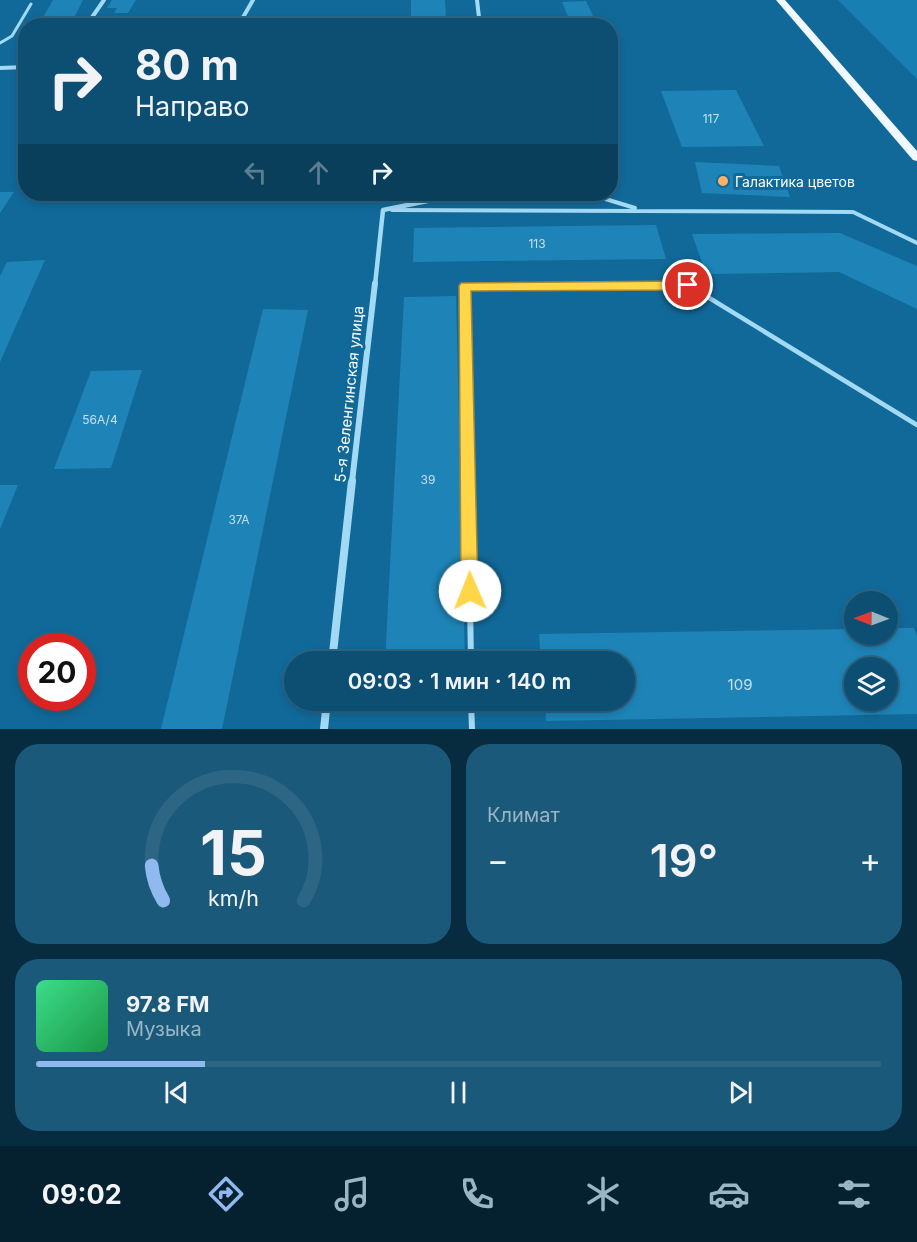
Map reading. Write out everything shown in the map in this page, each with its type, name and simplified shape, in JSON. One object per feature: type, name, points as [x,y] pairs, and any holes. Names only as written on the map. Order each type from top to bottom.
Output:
[{"type":"main road","points":[[780,0],[917,158]]},
{"type":"street","points":[[92,18],[104,0]]},
{"type":"street","points":[[243,18],[253,0]]},
{"type":"street","points":[[477,0],[479,18]]},
{"type":"street","points":[[0,68],[18,67]]},
{"type":"street","points":[[383,210],[427,201]]},
{"type":"street","name":"5-я Зеленгинская улица","points":[[333,651],[383,210]]},
{"type":"street","points":[[324,729],[326,711]]},
{"type":"lane","points":[[23,18],[31,4]]},
{"type":"lane","points":[[0,43],[12,36],[18,26]]},
{"type":"lane","points":[[612,201],[641,210]]},
{"type":"lane","points":[[383,210],[853,212],[917,243]]},
{"type":"lane","points":[[471,651],[465,286],[688,285],[917,425]]},
{"type":"lane","points":[[471,711],[472,729]]},
{"type":"shaded area","points":[[838,0],[917,0],[917,79]]},
{"type":"building","points":[[53,0],[83,0],[74,18],[43,18]]},
{"type":"building","points":[[112,0],[136,0],[128,13],[114,13],[117,8],[107,8]]},
{"type":"building","points":[[411,0],[445,0],[446,18],[411,18]]},
{"type":"building","points":[[586,1],[594,18],[569,18],[562,2]]},
{"type":"building","points":[[736,90],[764,146],[682,147],[661,91]]},
{"type":"building","points":[[695,162],[779,166],[790,197],[702,193]]},
{"type":"building","points":[[0,192],[14,192],[0,213]]},
{"type":"building","points":[[656,225],[666,259],[413,262],[414,228]]},
{"type":"building","points":[[840,233],[917,266],[917,309],[839,272],[706,274],[692,234]]},
{"type":"building","points":[[45,260],[0,362],[0,276],[7,262]]},
{"type":"building","points":[[456,296],[465,651],[386,651],[404,297]]},
{"type":"building","points":[[263,309],[308,310],[222,729],[161,729]]},
{"type":"building","points":[[142,370],[111,468],[54,469],[91,371]]},
{"type":"building","points":[[0,485],[18,485],[0,529]]},
{"type":"building","points":[[898,628],[914,628],[917,636],[917,714],[546,721],[546,711],[635,711],[635,651],[540,651],[539,634],[844,629],[844,645],[898,645]]},
{"type":"place","name":"Галактика цветов","points":[[723,181]]},
{"type":"route","points":[[470,591],[465,286],[688,285]]}]
